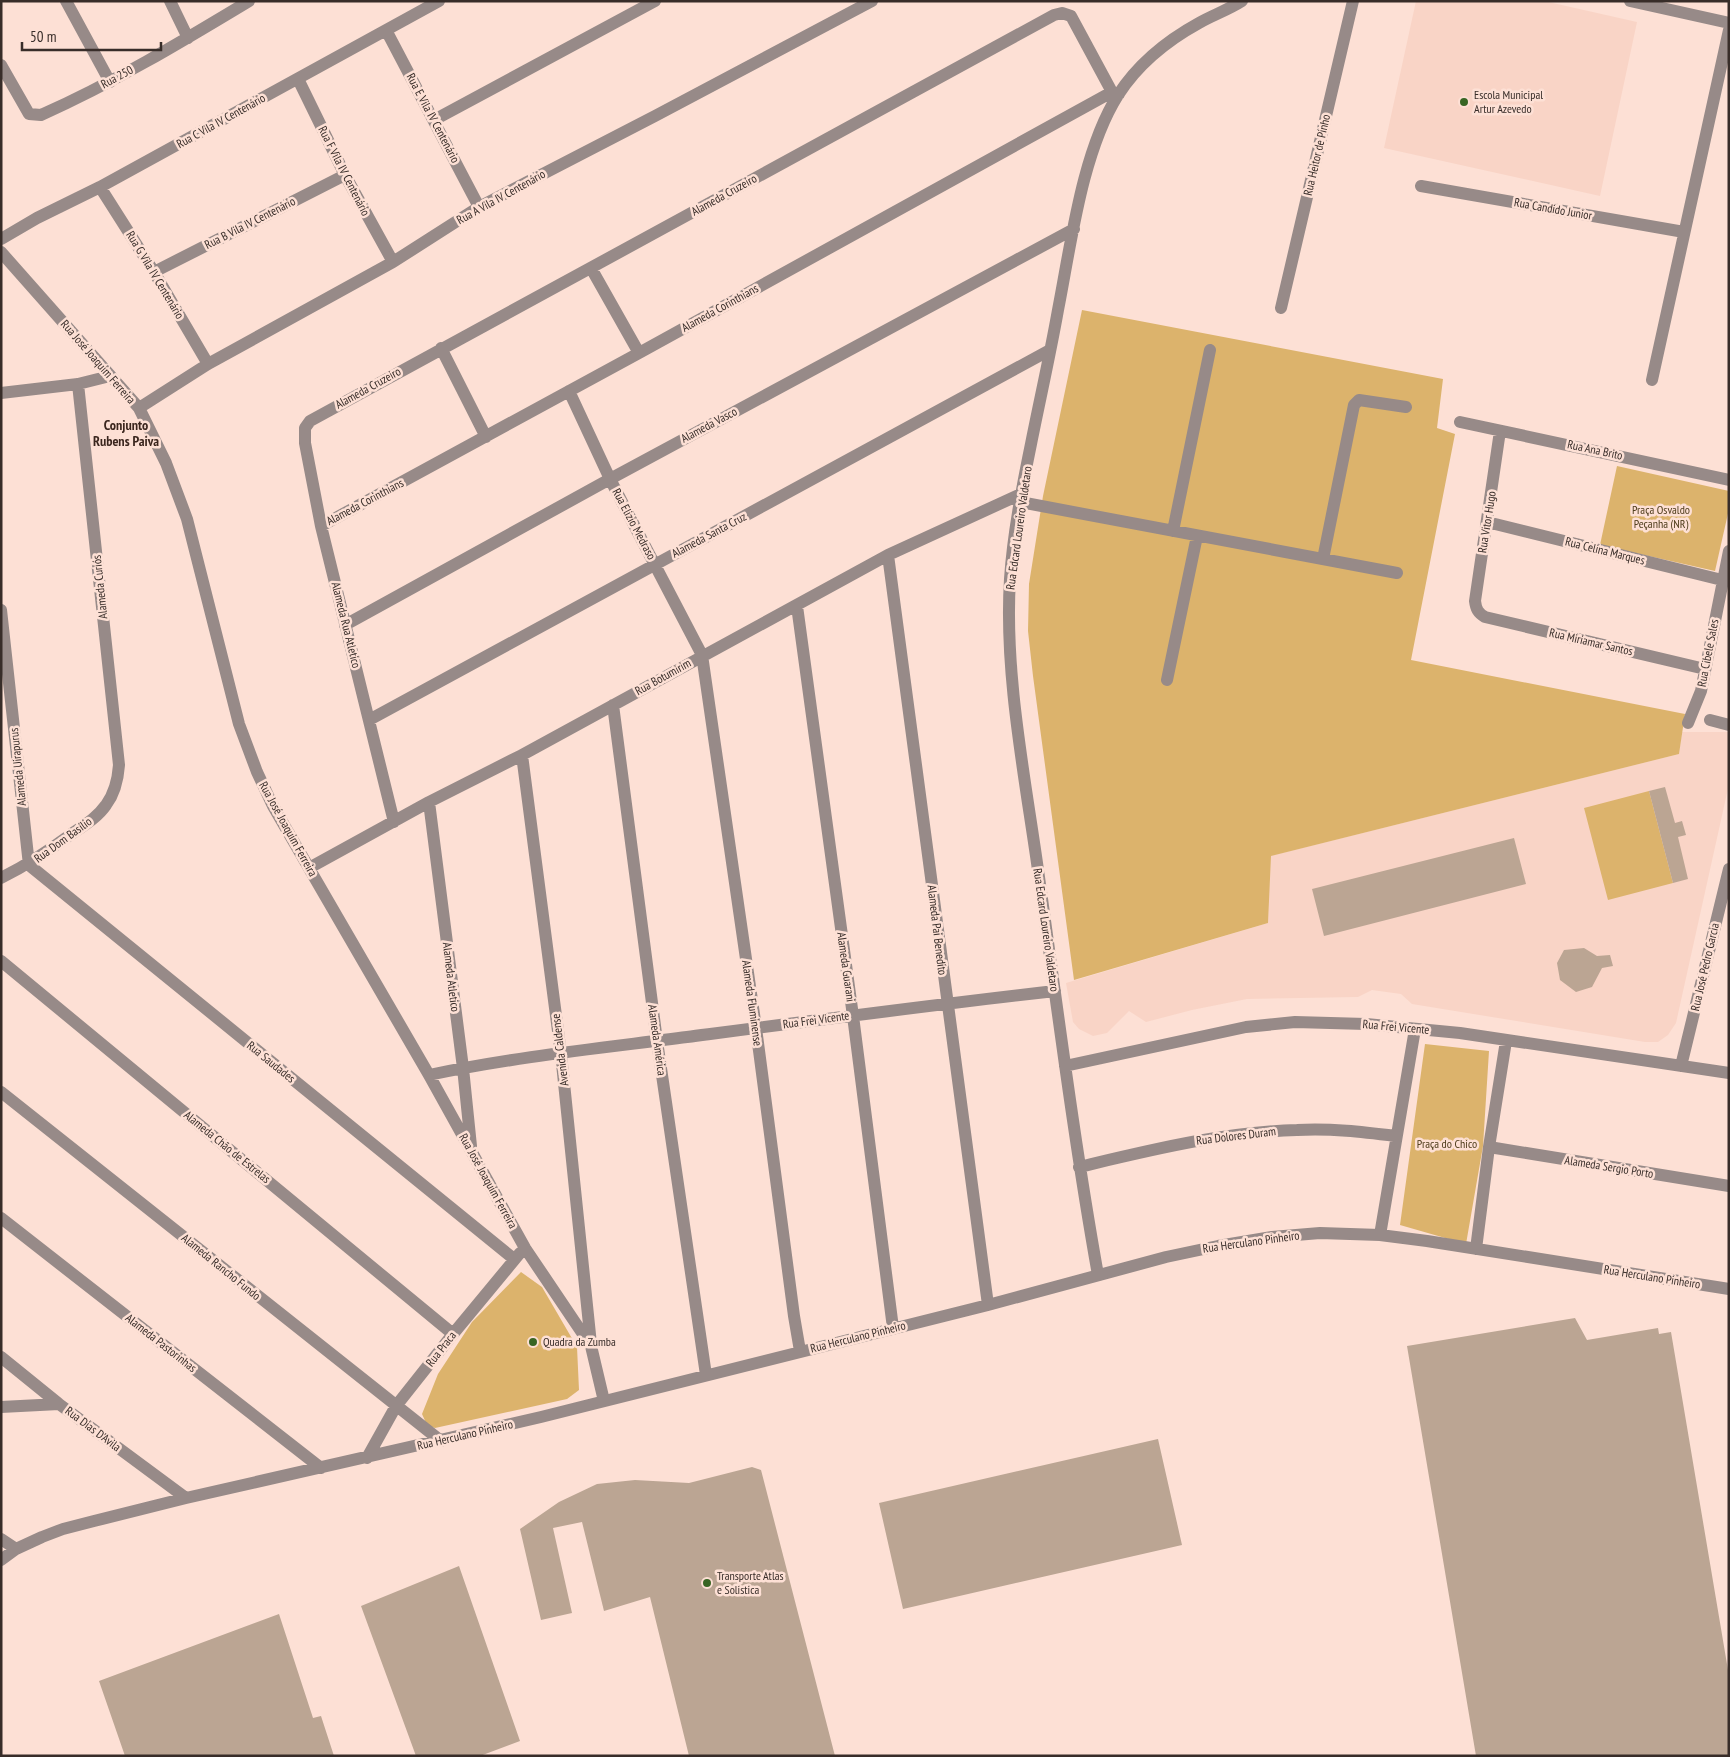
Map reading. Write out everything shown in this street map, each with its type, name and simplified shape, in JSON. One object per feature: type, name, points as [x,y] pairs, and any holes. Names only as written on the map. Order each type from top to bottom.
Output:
[{"type":"street","points":[[66,1],[110,82]]},
{"type":"street","points":[[170,1],[188,38]]},
{"type":"street","name":"Rua 250","points":[[1,65],[26,110],[34,116],[49,112],[110,82],[249,1]]},
{"type":"street","name":"Rua C Vila IV Centenário","points":[[1,239],[37,218],[100,187],[439,1]]},
{"type":"street","points":[[434,120],[655,1]]},
{"type":"street","name":"Rua A Vila IV Centenário","points":[[139,408],[208,364],[393,262],[479,207],[872,1]]},
{"type":"street","name":"Rua Edcard Loureiro Valdetaro","points":[[1098,1275],[1079,1167],[1013,684],[1009,627],[1010,577],[1021,498],[1074,229],[1090,164],[1115,93],[1162,46],[1199,22],[1242,1]]},
{"type":"street","name":"Rua Heitor de Pinho","points":[[1281,308],[1353,1]]},
{"type":"street","points":[[1630,1],[1729,24]]},
{"type":"street","name":"Alameda Cruzeiro","points":[[305,428],[310,421],[441,348],[1054,15],[1068,13],[1071,16],[1115,93]]},
{"type":"street","name":"Rua E Vila IV Centenário","points":[[386,30],[479,207]]},
{"type":"street","points":[[1652,380],[1729,30]]},
{"type":"street","name":"Rua F Vila IV Centenário","points":[[298,79],[345,175],[393,262]]},
{"type":"street","name":"Alameda Corinthians","points":[[321,526],[1115,93]]},
{"type":"street","name":"Rua B Vila IV Centenário","points":[[154,272],[345,175]]},
{"type":"street","name":"Rua Candido Junior","points":[[1421,186],[1684,232]]},
{"type":"street","name":"Rua G Vila IV Centenário","points":[[100,187],[154,272],[208,364]]},
{"type":"street","name":"Alameda Vasco","points":[[345,625],[610,479],[1074,229]]},
{"type":"street","name":"Rua José Joaquim Ferreira","points":[[1,252],[139,408],[166,463],[187,519],[239,724],[257,772],[273,806],[429,1075],[524,1248],[591,1346],[604,1401]]},
{"type":"street","points":[[591,268],[639,353]]},
{"type":"street","points":[[441,348],[486,437]]},
{"type":"street","name":"Alameda Santa Cruz","points":[[369,720],[1050,350]]},
{"type":"street","points":[[1173,531],[1210,350]]},
{"type":"street","points":[[1,393],[78,384],[110,376]]},
{"type":"street","name":"Alameda Curiós","points":[[78,384],[119,765],[115,789]]},
{"type":"street","name":"Rua Elizio Medraso","points":[[569,390],[610,479],[702,655]]},
{"type":"street","points":[[1323,559],[1354,405],[1360,400],[1406,407]]},
{"type":"street","name":"Rua Ana Brito","points":[[1460,422],[1729,480]]},
{"type":"street","name":"Alameda Rua Atletico","points":[[305,428],[305,443],[321,526],[394,822]]},
{"type":"street","name":"Rua Vitor Hugo","points":[[1478,614],[1474,601],[1500,431]]},
{"type":"street","points":[[1021,498],[1196,536],[1397,573]]},
{"type":"street","name":"Rua Botumirim","points":[[309,868],[429,802],[522,755],[888,555],[1021,498]]},
{"type":"street","name":"Rua Celina Marques","points":[[1487,522],[1722,580]]},
{"type":"street","points":[[1167,680],[1196,536]]},
{"type":"street","name":"Rua Cibele Sales","points":[[1688,723],[1701,691],[1729,551]]},
{"type":"street","name":"Alameda Pai Benedito","points":[[888,555],[988,1304]]},
{"type":"street","name":"Alameda Guarani","points":[[797,606],[893,1328]]},
{"type":"street","name":"Alameda Uirapurus","points":[[1,610],[29,865]]},
{"type":"street","name":"Rua Miriamar Santos","points":[[1478,614],[1705,669]]},
{"type":"street","name":"Alameda Fluminense","points":[[702,655],[756,1028],[800,1352]]},
{"type":"street","name":"Alameda América","points":[[613,705],[657,1041],[706,1374]]},
{"type":"street","points":[[1710,720],[1729,725]]},
{"type":"street","name":"Avenida Caldense","points":[[522,755],[561,1054],[591,1346]]},
{"type":"street","name":"Rua Dom Basílio","points":[[1,878],[29,865],[93,819],[106,805],[115,789]]},
{"type":"street","name":"Alameda Atletico","points":[[429,802],[463,1068],[471,1151]]},
{"type":"street","name":"Rua Saudades","points":[[29,865],[514,1259]]},
{"type":"street","name":"Rua José Pedro Garcia","points":[[1681,1066],[1729,869]]},
{"type":"street","name":"Alameda Chão de Estrelas","points":[[1,961],[453,1334]]},
{"type":"street","name":"Rua Frei Vicente","points":[[429,1075],[463,1068],[657,1041],[947,1003],[1055,991]]},
{"type":"street","name":"Rua Frei Vicente","points":[[1065,1066],[1246,1027],[1295,1022],[1366,1024],[1460,1034],[1729,1073]]},
{"type":"street","points":[[1380,1235],[1415,1029]]},
{"type":"street","points":[[1476,1249],[1489,1147],[1506,1041]]},
{"type":"street","name":"Alameda Rancho Fundo","points":[[1,1092],[441,1441]]},
{"type":"street","name":"Rua Dolores Duram","points":[[1079,1167],[1178,1144],[1246,1133],[1341,1130],[1396,1136]]},
{"type":"street","name":"Alameda Sergio Porto","points":[[1489,1147],[1729,1186]]},
{"type":"street","name":"Alameda Pastorinhas","points":[[1,1218],[321,1468]]},
{"type":"street","name":"Rua Herculano Pinheiro","points":[[1,1560],[16,1549],[63,1529],[186,1498],[441,1441],[1218,1246],[1272,1237],[1320,1233],[1380,1235],[1427,1240],[1729,1289]]},
{"type":"street","name":"Rua Praca","points":[[367,1458],[396,1406],[524,1248]]},
{"type":"street","name":"Rua Dias D'Avila","points":[[1,1357],[59,1404],[186,1498]]},
{"type":"street","points":[[1,1406],[59,1404]]},
{"type":"street","points":[[1,1539],[16,1549]]},
{"type":"shaded area","points":[[1416,1],[1544,1],[1637,22],[1600,196],[1384,148]]},
{"type":"shaded area","points":[[1682,732],[1729,732],[1729,784],[1676,1023],[1668,1035],[1658,1042],[1645,1042],[1412,1004],[1401,994],[1372,990],[1358,997],[1247,999],[1146,1022],[1129,1011],[1107,1033],[1093,1036],[1079,1029],[1073,1022],[1066,983],[1268,923],[1270,856],[1679,754]]},
{"type":"green space","points":[[1082,310],[1443,379],[1437,428],[1455,434],[1411,660],[1685,714],[1679,754],[1271,856],[1268,923],[1074,980],[1028,631],[1029,584],[1043,496]]},
{"type":"green space","name":"Praça Osvaldo Peçanha (NR)","points":[[1617,466],[1729,491],[1729,509],[1715,571],[1600,545]]},
{"type":"green space","points":[[1649,791],[1673,883],[1608,900],[1584,808]]},
{"type":"green space","name":"Praça do Chico","points":[[1425,1044],[1489,1051],[1483,1146],[1466,1244],[1400,1225]]},
{"type":"green space","points":[[521,1272],[542,1287],[577,1347],[579,1390],[567,1399],[435,1428],[427,1425],[422,1414],[438,1374],[472,1322]]},
{"type":"building","points":[[1665,787],[1675,823],[1682,821],[1686,835],[1678,837],[1688,879],[1673,883],[1649,791]]},
{"type":"building","points":[[1514,838],[1526,884],[1324,936],[1312,889]]},
{"type":"building","points":[[1584,948],[1597,956],[1610,955],[1613,966],[1602,968],[1592,987],[1576,992],[1560,980],[1557,963],[1564,950]]},
{"type":"building","points":[[1575,1318],[1587,1340],[1658,1328],[1659,1334],[1671,1332],[1729,1676],[1729,1756],[1476,1756],[1407,1346]]},
{"type":"building","points":[[1158,1439],[1182,1545],[903,1609],[879,1503]]},
{"type":"building","points":[[752,1467],[761,1470],[835,1756],[689,1756],[650,1597],[604,1611],[582,1522],[553,1528],[572,1613],[541,1620],[520,1529],[559,1502],[597,1484],[635,1480],[689,1483]]},
{"type":"building","points":[[459,1566],[520,1741],[480,1756],[416,1756],[361,1606]]},
{"type":"building","points":[[279,1614],[313,1718],[321,1716],[334,1756],[125,1756],[99,1681]]},
{"type":"place","name":"Escola Municipal Artur Azevedo","points":[[1464,102]]},
{"type":"place","name":"Quadra da Zumba","points":[[533,1342]]},
{"type":"place","name":"Transporte Atlas e Solistica","points":[[707,1583]]},
{"type":"district","name":"Conjunto Rubens Paiva","points":[[126,434]]}]
